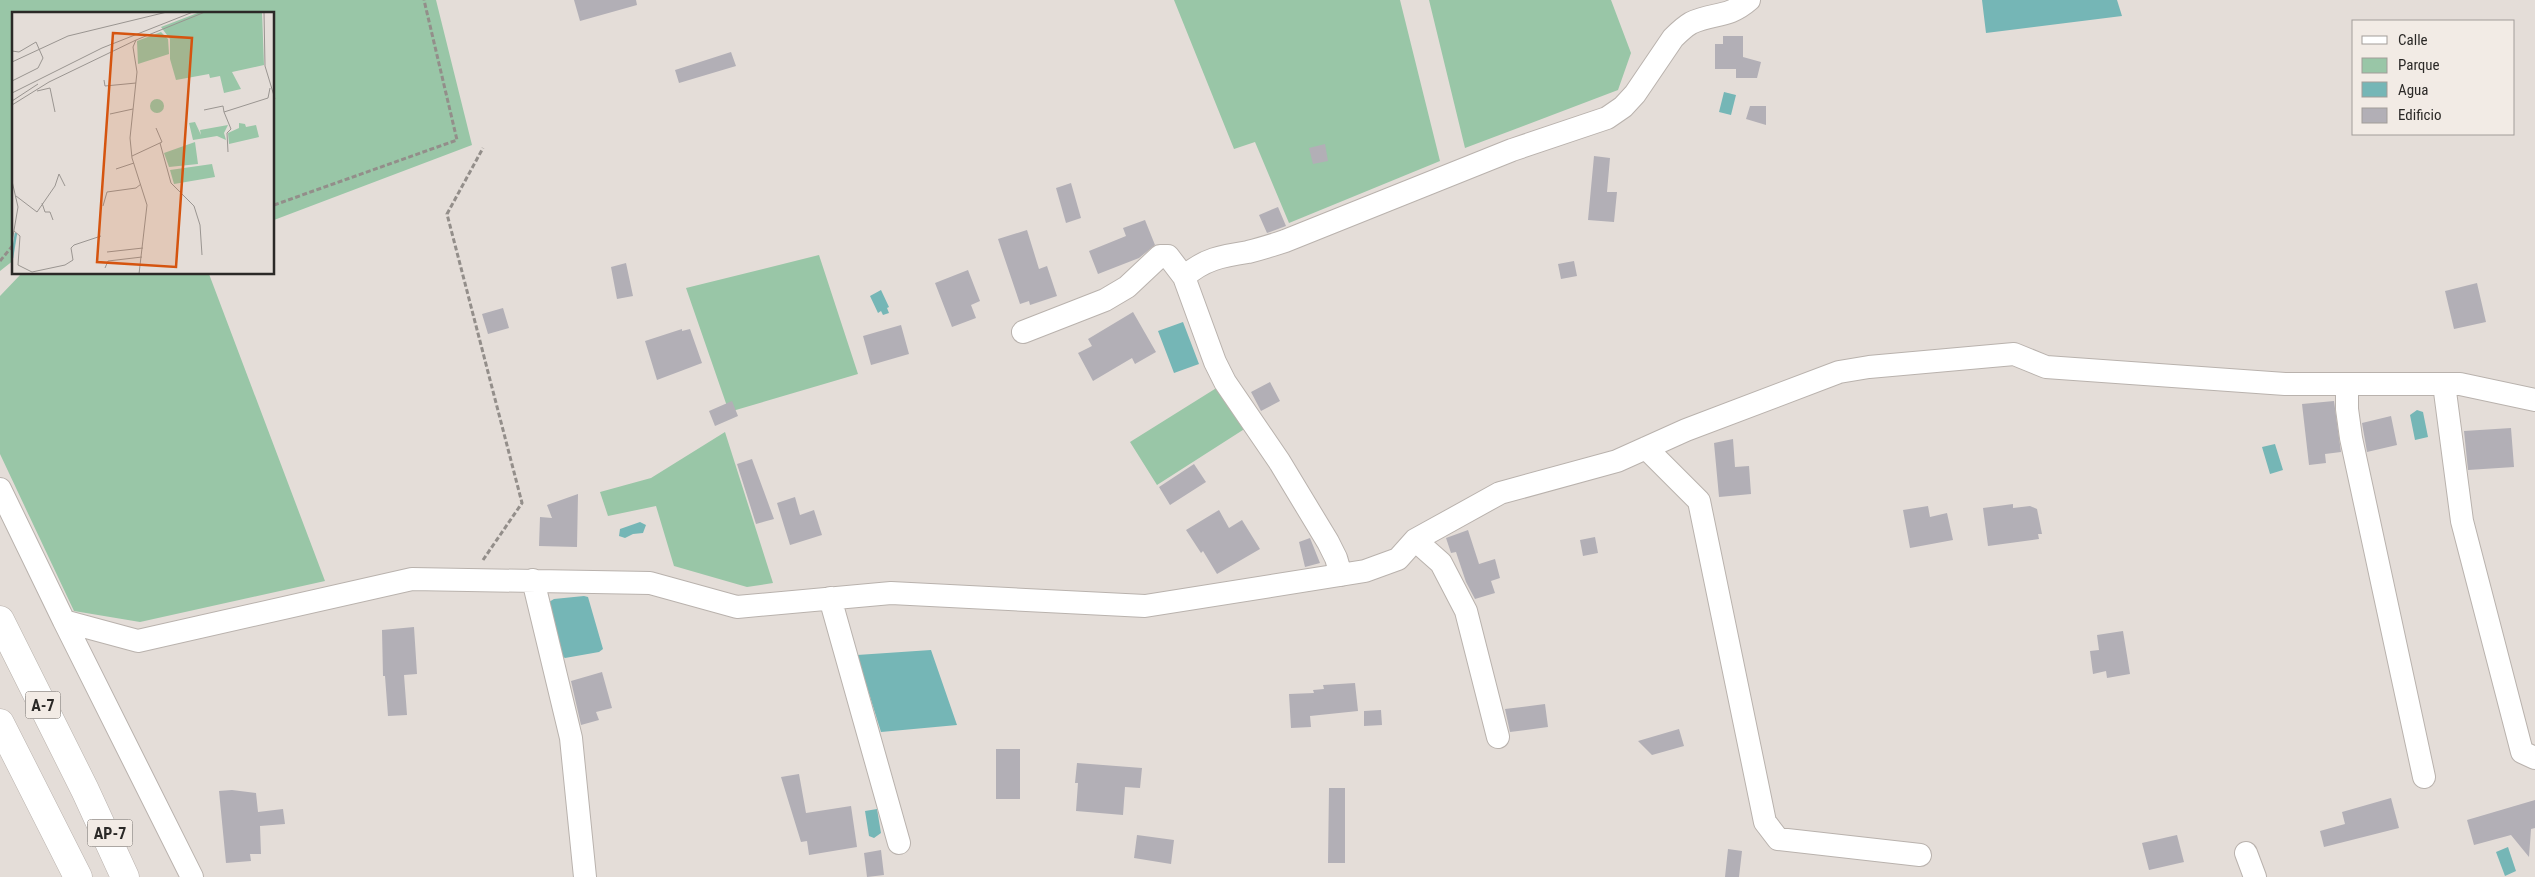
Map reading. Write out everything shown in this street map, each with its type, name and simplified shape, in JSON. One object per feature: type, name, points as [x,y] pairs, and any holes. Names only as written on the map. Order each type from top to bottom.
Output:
[{"type":"highway","name":"A-7","points":[[0,620],[85,790],[125,877]]},
{"type":"highway","name":"A-7","points":[[0,723],[78,877]]},
{"type":"highway","name":"AP-7","points":[[85,790],[134,877]]},
{"type":"street","points":[[1184,277],[1213,258],[1249,252],[1285,241],[1512,150],[1607,118],[1623,107],[1635,94],[1673,38],[1681,30],[1702,19],[1736,11],[1749,0]]},
{"type":"street","points":[[1023,332],[1105,300],[1127,287],[1160,256],[1168,256],[1184,277],[1215,362],[1225,382],[1279,461],[1328,542],[1336,558],[1341,575]]},
{"type":"street","points":[[64,621],[138,641],[412,579],[650,583],[737,607],[891,593],[1145,606],[1341,575],[1384,566],[1398,559],[1415,540],[1500,494],[1617,461],[1840,372],[1869,367],[2014,354],[2046,367],[2285,384],[2460,384],[2535,400]]},
{"type":"street","points":[[2347,384],[2346,409],[2351,438],[2424,777]]},
{"type":"street","points":[[2444,384],[2462,521],[2522,752],[2535,758]]},
{"type":"street","points":[[1646,448],[1699,501],[1765,822],[1778,839],[1920,855]]},
{"type":"street","points":[[0,489],[192,877]]},
{"type":"street","points":[[1415,540],[1441,563],[1466,611],[1498,737]]},
{"type":"street","points":[[533,580],[571,738],[585,877]]},
{"type":"street","points":[[830,598],[899,843]]},
{"type":"street","points":[[2246,852],[2255,877]]},
{"type":"path","points":[[275,205],[457,140],[424,0]]},
{"type":"path","points":[[470,579],[522,503],[447,214],[483,148]]},
{"type":"path","points":[[0,261],[12,246]]},
{"type":"green space","points":[[0,0],[436,0],[472,145],[275,220],[275,12],[12,12],[12,262],[0,271]]},
{"type":"green space","points":[[1174,0],[1400,0],[1440,161],[1289,223],[1255,142],[1234,149]]},
{"type":"green space","points":[[1429,0],[1611,0],[1631,53],[1618,90],[1465,148]]},
{"type":"green space","points":[[819,255],[858,374],[729,412],[686,288]]},
{"type":"green space","points":[[20,275],[209,275],[325,581],[140,622],[74,611],[0,454],[0,296]]},
{"type":"green space","points":[[1218,387],[1246,428],[1157,485],[1130,442]]},
{"type":"green space","points":[[725,432],[773,583],[747,587],[674,566],[656,506],[608,516],[600,492],[651,478]]},
{"type":"water","points":[[1982,0],[2117,0],[2122,16],[1986,33]]},
{"type":"water","points":[[1724,92],[1736,95],[1731,115],[1719,112]]},
{"type":"water","points":[[881,290],[889,307],[887,308],[889,313],[883,315],[881,311],[878,313],[870,296]]},
{"type":"water","points":[[1183,322],[1199,364],[1174,373],[1158,331]]},
{"type":"water","points":[[2417,410],[2423,412],[2428,437],[2415,440],[2410,415]]},
{"type":"water","points":[[2275,444],[2283,470],[2270,474],[2262,447]]},
{"type":"water","points":[[640,522],[646,525],[643,533],[633,534],[625,538],[619,536],[620,529]]},
{"type":"water","points":[[588,597],[603,649],[599,652],[565,658],[562,656],[549,602],[554,599]]},
{"type":"water","points":[[931,650],[957,725],[881,732],[857,655]]},
{"type":"water","points":[[877,809],[881,833],[874,838],[869,836],[865,811]]},
{"type":"water","points":[[2508,847],[2516,871],[2505,876],[2496,852]]},
{"type":"building","points":[[574,0],[636,0],[637,5],[580,21]]},
{"type":"building","points":[[1723,36],[1743,36],[1743,57],[1761,62],[1757,78],[1736,78],[1736,69],[1715,69],[1715,44],[1723,44]]},
{"type":"building","points":[[731,52],[736,66],[679,83],[675,70]]},
{"type":"building","points":[[1750,106],[1766,106],[1766,125],[1746,119]]},
{"type":"building","points":[[1325,144],[1328,161],[1313,164],[1309,148]]},
{"type":"building","points":[[1594,156],[1610,158],[1607,192],[1617,192],[1614,222],[1588,220]]},
{"type":"building","points":[[1071,183],[1081,218],[1066,223],[1056,188]]},
{"type":"building","points":[[1278,207],[1286,226],[1267,233],[1259,215]]},
{"type":"building","points":[[1145,220],[1155,245],[1139,258],[1098,274],[1089,251],[1126,236],[1123,228]]},
{"type":"building","points":[[1027,230],[1039,269],[1047,266],[1057,296],[1030,305],[1029,301],[1020,304],[998,239]]},
{"type":"building","points":[[1574,261],[1577,276],[1561,279],[1558,264]]},
{"type":"building","points":[[626,263],[633,296],[617,299],[611,267]]},
{"type":"building","points":[[968,270],[980,301],[971,305],[976,318],[952,327],[935,283]]},
{"type":"building","points":[[2477,283],[2486,322],[2454,329],[2445,291]]},
{"type":"building","points":[[503,308],[509,328],[488,334],[482,314]]},
{"type":"building","points":[[1133,312],[1156,352],[1135,364],[1132,358],[1093,381],[1078,353],[1092,346],[1088,339]]},
{"type":"building","points":[[901,325],[909,354],[871,365],[863,336]]},
{"type":"building","points":[[682,329],[682,331],[690,329],[702,363],[657,380],[645,341]]},
{"type":"building","points":[[1270,382],[1280,401],[1261,411],[1251,392]]},
{"type":"building","points":[[732,401],[738,416],[715,426],[709,411]]},
{"type":"building","points":[[2334,401],[2341,452],[2325,454],[2326,463],[2309,465],[2302,404]]},
{"type":"building","points":[[2391,416],[2397,445],[2367,452],[2362,423]]},
{"type":"building","points":[[2511,428],[2514,467],[2468,470],[2464,431]]},
{"type":"building","points":[[1733,439],[1735,467],[1749,466],[1751,494],[1719,497],[1714,443]]},
{"type":"building","points":[[752,459],[774,519],[756,524],[737,464]]},
{"type":"building","points":[[1194,464],[1206,482],[1170,505],[1159,487]]},
{"type":"building","points":[[578,494],[577,547],[539,546],[540,517],[552,518],[547,505]]},
{"type":"building","points":[[795,497],[800,515],[814,510],[822,535],[790,545],[777,503]]},
{"type":"building","points":[[2013,504],[2013,508],[2030,506],[2037,509],[2042,534],[2038,534],[2039,539],[1988,546],[1983,508]]},
{"type":"building","points":[[1928,506],[1930,517],[1947,513],[1953,540],[1910,548],[1903,510]]},
{"type":"building","points":[[1219,510],[1229,528],[1242,520],[1260,549],[1217,574],[1203,551],[1201,553],[1186,530]]},
{"type":"building","points":[[1468,530],[1479,564],[1495,559],[1500,578],[1491,581],[1495,593],[1475,599],[1466,582],[1456,552],[1451,553],[1446,538]]},
{"type":"building","points":[[1595,537],[1598,553],[1583,556],[1580,540]]},
{"type":"building","points":[[1310,538],[1320,563],[1305,567],[1299,542]]},
{"type":"building","points":[[414,627],[417,674],[404,675],[407,715],[388,716],[385,676],[383,676],[382,630]]},
{"type":"building","points":[[2123,631],[2130,674],[2107,678],[2106,671],[2093,674],[2090,651],[2099,650],[2097,635]]},
{"type":"building","points":[[602,672],[612,708],[596,712],[599,720],[581,725],[571,681]]},
{"type":"building","points":[[1355,683],[1358,711],[1310,716],[1311,727],[1291,728],[1289,694],[1314,693],[1313,690],[1324,689],[1323,685]]},
{"type":"building","points":[[1545,704],[1548,727],[1510,732],[1505,709]]},
{"type":"building","points":[[1381,710],[1382,725],[1364,726],[1364,711]]},
{"type":"building","points":[[1679,729],[1684,746],[1652,755],[1638,741]]},
{"type":"building","points":[[996,749],[1020,749],[1020,799],[996,799]]},
{"type":"building","points":[[1077,763],[1142,768],[1140,788],[1125,787],[1123,815],[1076,811],[1078,783],[1075,783]]},
{"type":"building","points":[[799,774],[806,813],[851,806],[857,847],[809,855],[807,841],[801,842],[781,777]]},
{"type":"building","points":[[1329,788],[1345,788],[1345,863],[1328,863]]},
{"type":"building","points":[[232,790],[256,793],[258,812],[283,809],[285,824],[260,826],[261,854],[250,854],[251,861],[226,863],[219,791]]},
{"type":"building","points":[[2391,798],[2399,828],[2324,847],[2320,831],[2345,824],[2342,812]]},
{"type":"building","points":[[2535,800],[2535,828],[2531,829],[2529,857],[2511,835],[2474,845],[2467,820]]},
{"type":"building","points":[[1137,835],[1174,840],[1171,864],[1134,858]]},
{"type":"building","points":[[2177,835],[2184,862],[2149,870],[2142,843]]},
{"type":"building","points":[[1728,849],[1742,851],[1739,877],[1725,877]]},
{"type":"building","points":[[881,850],[884,875],[867,877],[864,853]]}]
